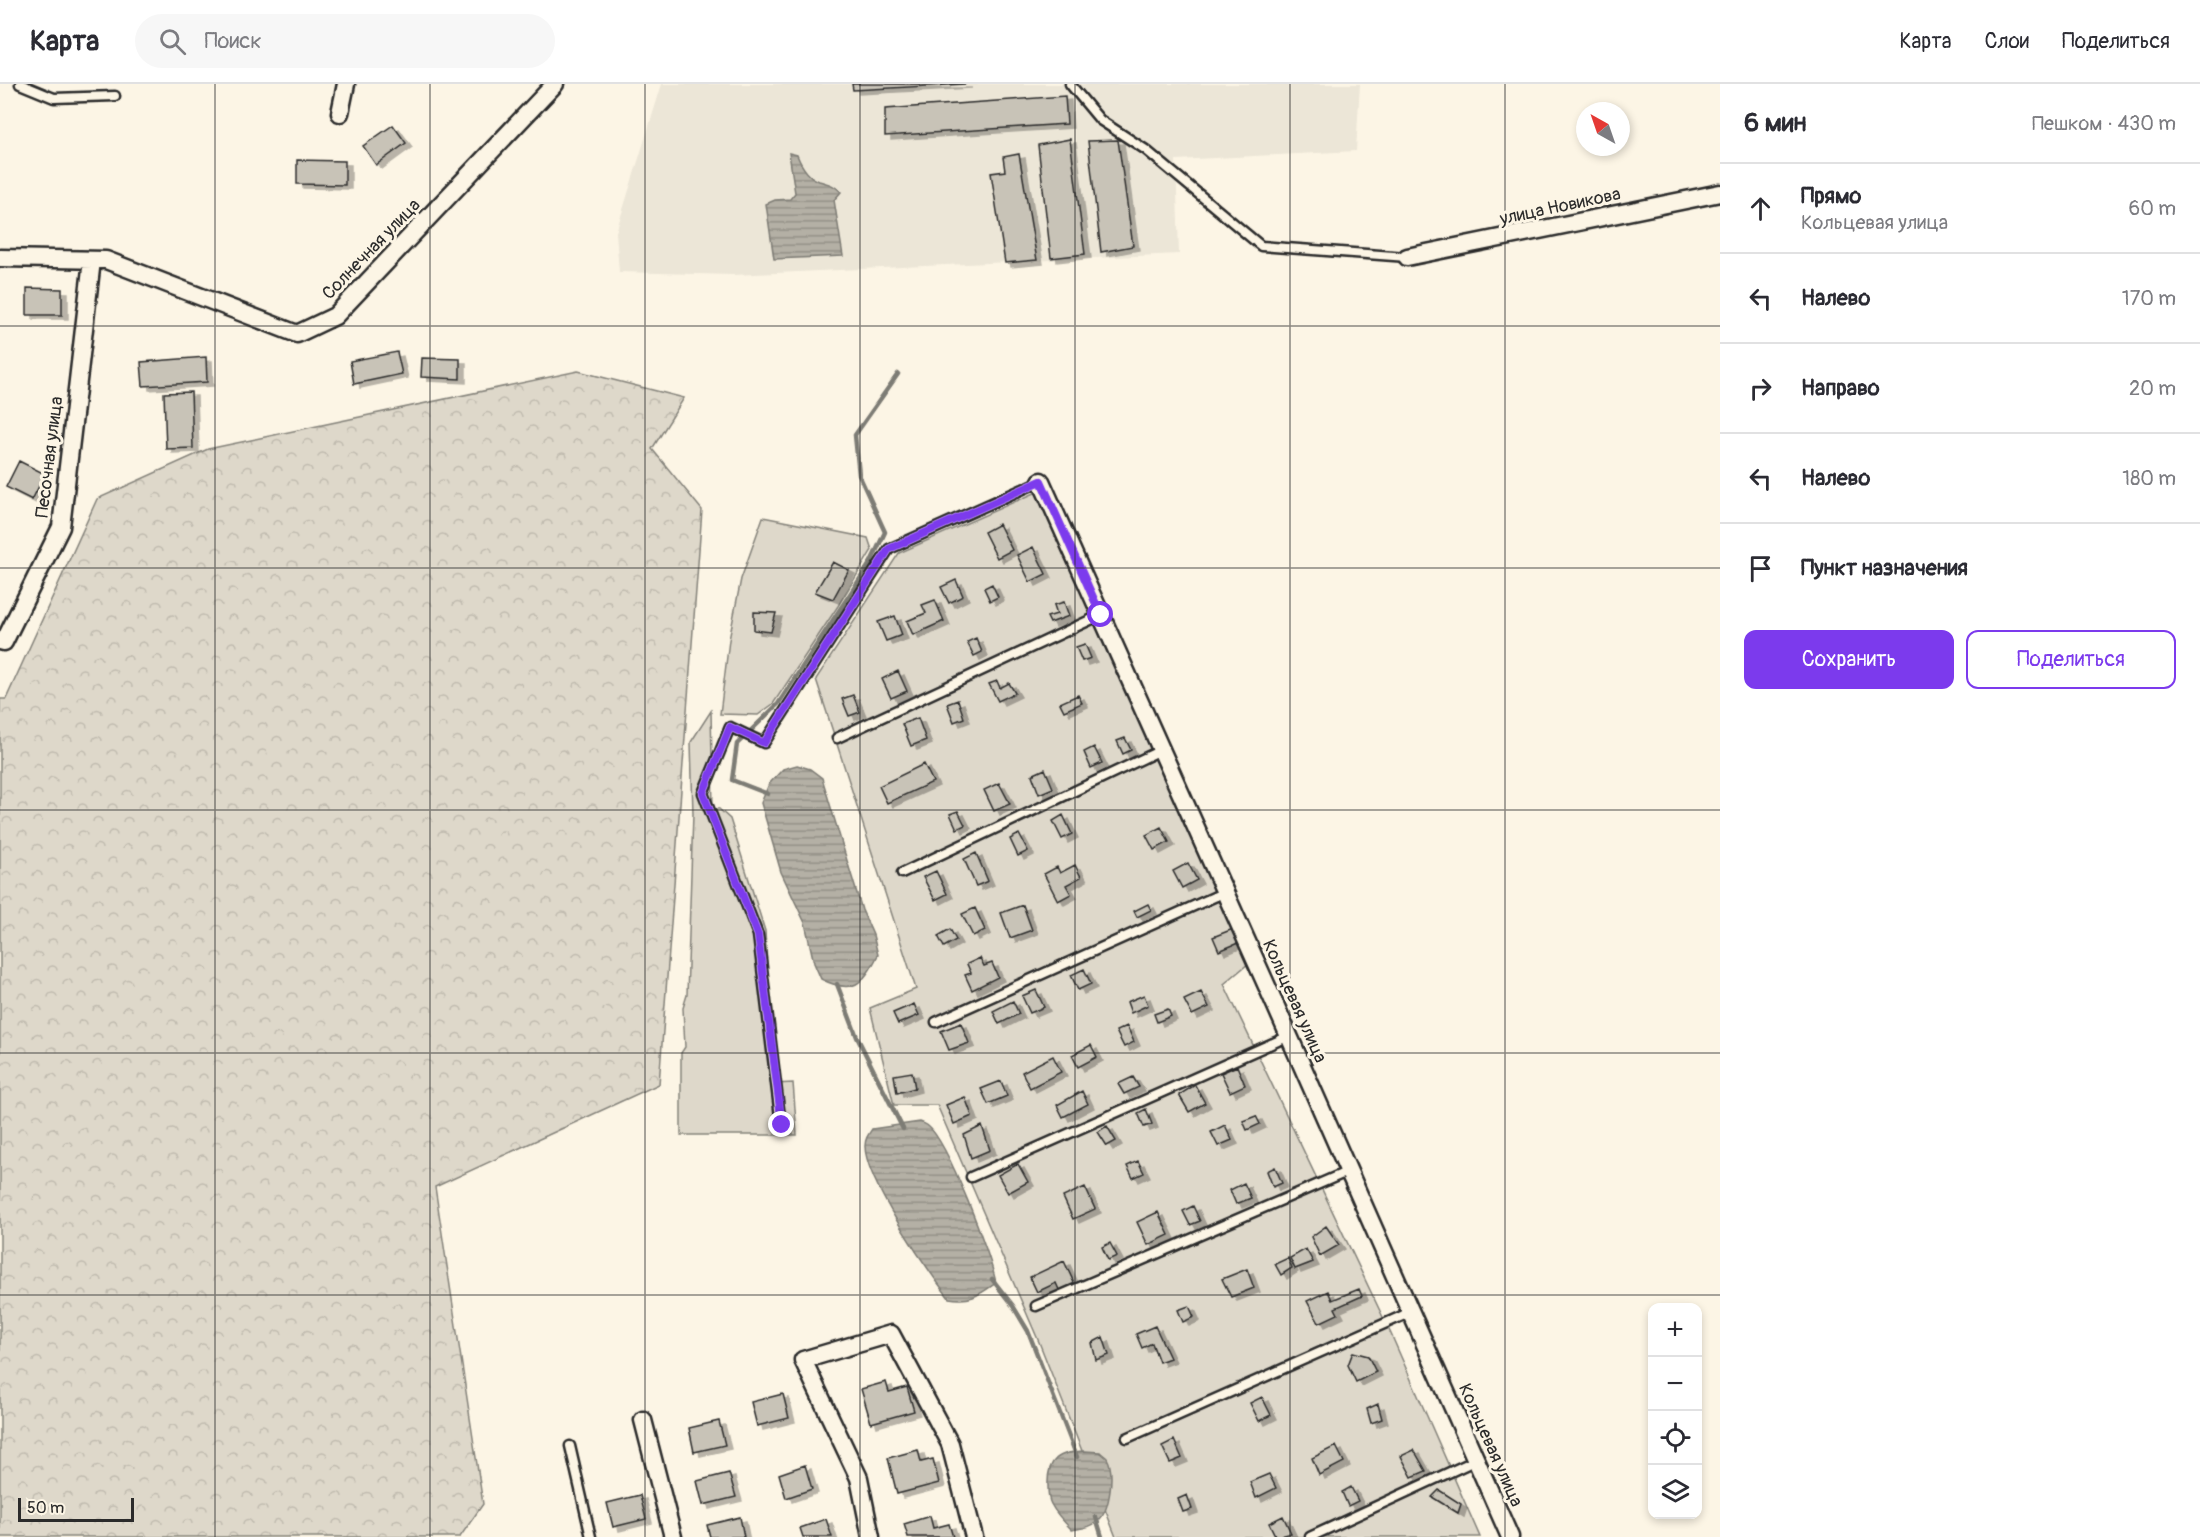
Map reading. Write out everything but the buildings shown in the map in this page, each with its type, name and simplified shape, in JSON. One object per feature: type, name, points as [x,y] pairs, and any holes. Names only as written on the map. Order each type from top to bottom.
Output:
[{"type":"street","points":[[340,113],[346,84]]},
{"type":"street","name":"Солнечная улица","points":[[0,258],[106,260],[297,334],[335,316],[555,84]]},
{"type":"street","name":"улица Новикова","points":[[1407,257],[1720,193]]},
{"type":"street","name":"Песочная улица","points":[[0,641],[4,642],[61,527],[92,260]]},
{"type":"street","name":"Кольцевая улица","points":[[1041,481],[1510,1537]]},
{"type":"street","points":[[871,1537],[859,1478],[803,1360],[891,1334],[950,1444],[974,1537]]},
{"type":"street","points":[[643,1419],[673,1537]]},
{"type":"lane","points":[[20,84],[54,98],[115,96]]},
{"type":"lane","points":[[1070,84],[1100,120],[1146,150],[1261,246],[1407,257]]},
{"type":"lane","points":[[782,1125],[758,935],[703,793],[730,727],[764,743],[889,549],[1041,481]]},
{"type":"lane","points":[[837,738],[1101,615]]},
{"type":"lane","points":[[902,873],[1161,750]]},
{"type":"lane","points":[[936,1022],[1225,892]]},
{"type":"lane","points":[[971,1177],[1289,1036]]},
{"type":"lane","points":[[1036,1306],[1349,1171]]},
{"type":"lane","points":[[1127,1438],[1411,1312]]},
{"type":"lane","points":[[570,1446],[591,1537]]},
{"type":"lane","points":[[1310,1537],[1476,1460]]},
{"type":"shaded area","points":[[662,84],[1360,84],[1356,151],[1176,160],[1179,254],[733,275],[619,272],[616,232]]},
{"type":"shaded area","points":[[789,153],[797,155],[811,177],[841,192],[834,200],[843,256],[774,259],[766,204],[775,200],[790,199],[795,193]]},
{"type":"shaded area","points":[[797,765],[810,769],[822,778],[878,955],[862,980],[849,986],[832,984],[821,979],[814,963],[805,923],[781,872],[761,803],[769,784],[783,769]]},
{"type":"shaded area","points":[[920,1122],[928,1126],[936,1136],[957,1176],[978,1226],[996,1283],[969,1298],[949,1298],[899,1224],[875,1180],[868,1161],[865,1144],[872,1129]]},
{"type":"shaded area","points":[[1100,1452],[1107,1458],[1111,1472],[1110,1491],[1106,1509],[1098,1521],[1072,1530],[1050,1502],[1048,1476],[1056,1458],[1068,1453]]},
{"type":"green space","points":[[578,371],[684,398],[652,449],[702,510],[659,1084],[435,1187],[483,1504],[460,1537],[0,1537],[0,699],[6,699],[97,499],[208,449]]},
{"type":"green space","points":[[1037,492],[1249,963],[1224,984],[1391,1334],[1480,1537],[1116,1537],[1039,1342],[937,1105],[894,1105],[870,1008],[916,989],[816,679],[899,553]]},
{"type":"green space","points":[[763,517],[868,538],[872,550],[773,704],[758,715],[720,714],[729,640],[741,579]]},
{"type":"green space","points":[[711,711],[713,809],[719,809],[730,819],[765,931],[774,1084],[793,1083],[797,1135],[681,1135],[681,1053],[685,1047],[683,1008],[687,995],[693,814],[691,742]]},
{"type":"waterway","points":[[768,794],[732,780],[737,744],[778,704],[871,562],[885,532],[859,475],[855,435],[898,374]]},
{"type":"waterway","points":[[837,984],[857,1037],[903,1129]]},
{"type":"waterway","points":[[992,1279],[1013,1306],[1028,1331],[1077,1457]]},
{"type":"waterway","points":[[1096,1517],[1102,1537]]},
{"type":"route","points":[[782,1125],[758,935],[703,793],[730,727],[764,743],[889,549],[1041,481],[1101,615]]}]
